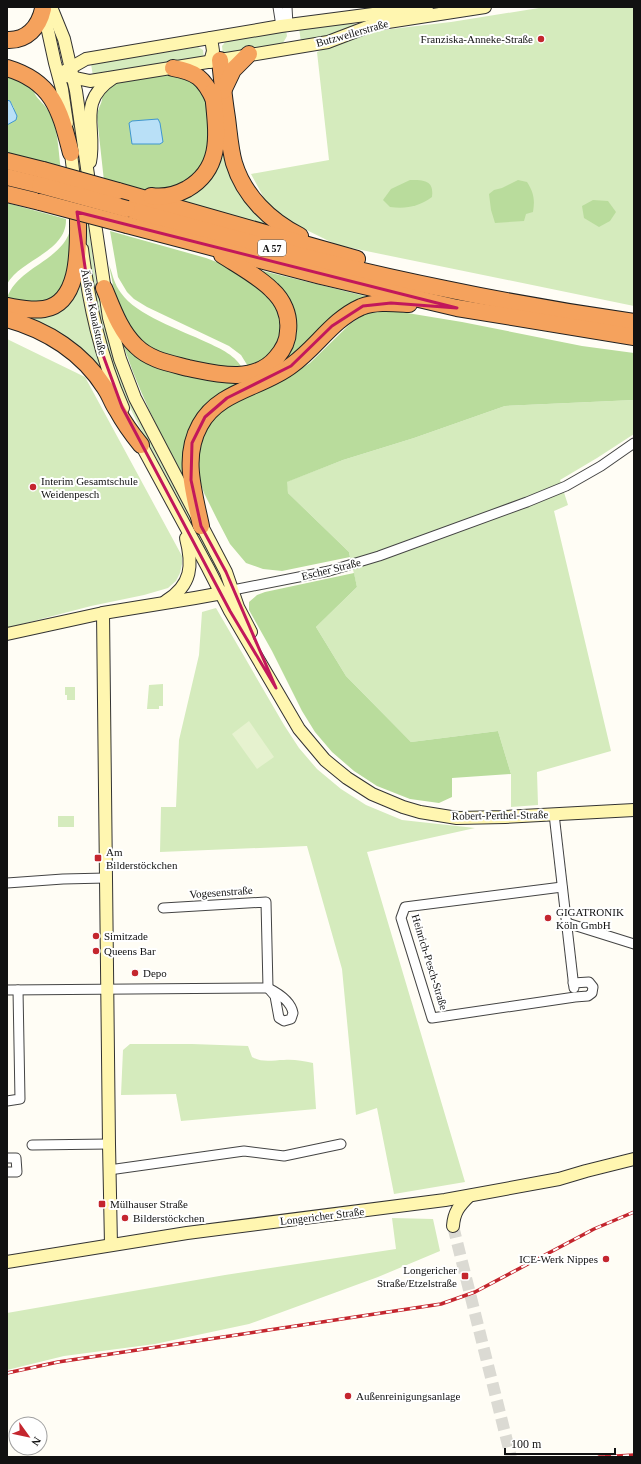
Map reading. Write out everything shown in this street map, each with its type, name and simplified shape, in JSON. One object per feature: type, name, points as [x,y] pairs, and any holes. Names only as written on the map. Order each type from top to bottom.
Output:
[{"type":"highway","points":[[7,40],[22,38],[32,31],[40,20],[45,8]]},
{"type":"highway","points":[[7,161],[42,178],[118,191],[156,197],[173,195],[184,191],[199,180],[211,163],[216,149],[218,95],[233,70],[249,54]]},
{"type":"highway","points":[[214,58],[218,95],[234,163],[247,190],[275,221],[286,229],[330,251]]},
{"type":"highway","points":[[7,68],[30,77],[51,96],[61,116],[71,153]]},
{"type":"highway","points":[[173,68],[183,70],[199,77],[209,89],[218,95]]},
{"type":"highway","name":"A 57","points":[[7,176],[42,178],[127,217],[209,247],[321,276],[457,308],[634,337]]},
{"type":"highway","points":[[118,191],[387,267],[403,273],[418,283]]},
{"type":"highway","name":"A 57","points":[[7,194],[40,202],[127,217],[418,283],[528,305],[634,322]]},
{"type":"highway","points":[[7,306],[29,310],[45,309],[58,303],[68,293],[75,271],[78,219]]},
{"type":"highway","points":[[104,288],[118,320],[129,339],[145,354],[163,361],[210,372],[232,375],[256,372],[267,367],[274,361],[285,345],[288,316],[285,308],[272,290],[263,282],[209,247]]},
{"type":"highway","points":[[201,526],[191,480],[190,453],[194,438],[200,425],[216,405],[238,392],[281,373],[291,366],[332,326],[363,306],[377,303],[391,303],[457,308]]},
{"type":"highway","points":[[7,319],[55,338],[77,354],[96,375],[106,389],[128,429],[141,445]]},
{"type":"street","points":[[278,7],[285,26]]},
{"type":"street","points":[[285,26],[286,7]]},
{"type":"street","name":"Butzweilerstraße","points":[[72,73],[86,59],[285,26],[427,7]]},
{"type":"street","name":"Butzweilerstraße","points":[[58,75],[72,73],[90,81],[173,68],[214,58],[328,42],[375,24],[485,7]]},
{"type":"street","name":"Äußere Kanalstraße","points":[[45,8],[64,39],[72,73],[109,318],[120,358],[135,398],[226,572],[233,590]]},
{"type":"street","name":"Äußere Kanalstraße","points":[[45,8],[54,63],[66,111],[85,276],[92,315],[103,355],[122,407],[221,593]]},
{"type":"street","points":[[211,38],[214,58]]},
{"type":"street","points":[[64,39],[69,46],[86,59]]},
{"type":"street","points":[[88,175],[92,143],[89,112],[91,104],[96,92],[104,83],[114,77]]},
{"type":"street","name":"Escher Straße","points":[[7,634],[103,613],[221,593],[329,571],[379,556],[527,502],[566,486],[601,466],[634,443]]},
{"type":"street","points":[[163,603],[176,595],[190,573],[190,554],[182,521]]},
{"type":"street","name":"Robert-Perthel-Straße","points":[[233,590],[238,607],[269,670],[276,688]]},
{"type":"street","name":"Robert-Perthel-Straße","points":[[221,593],[299,729],[325,760],[354,783],[388,802],[420,812],[457,818],[634,810]]},
{"type":"street","points":[[103,613],[111,1245]]},
{"type":"street","points":[[554,814],[566,923],[573,983],[575,997],[588,996],[592,993],[593,987],[589,982],[573,983]]},
{"type":"street","points":[[7,883],[106,878]]},
{"type":"street","name":"Heinrich-Pesch-Straße","points":[[562,887],[405,907],[402,918],[432,1018],[575,997]]},
{"type":"street","name":"Vogesenstraße","points":[[7,990],[268,988],[266,902],[163,908]]},
{"type":"street","points":[[566,923],[634,944]]},
{"type":"street","points":[[7,1101],[20,1099],[18,990]]},
{"type":"street","points":[[32,1146],[109,1144]]},
{"type":"street","points":[[109,1170],[244,1151],[284,1156],[341,1144]]},
{"type":"street","points":[[7,1158],[16,1158],[17,1172],[7,1172]]},
{"type":"street","name":"Longericher Straße","points":[[7,1262],[213,1229],[445,1200],[559,1179],[634,1159]]},
{"type":"street","points":[[445,1200],[453,1226],[454,1216],[459,1206],[469,1196]]},
{"type":"highlighted area","points":[[77,212],[457,308],[391,303],[363,306],[332,326],[291,366],[227,398],[205,417],[192,443],[191,480],[201,526],[226,572],[276,688],[230,611],[122,407],[103,355],[92,315]]},
{"type":"green space","points":[[545,7],[634,7],[634,306],[337,245],[272,213],[251,174],[329,160],[317,52],[357,33],[451,22]]},
{"type":"green space","points":[[334,23],[357,24],[328,37],[301,42],[299,28]]},
{"type":"green space","points":[[286,30],[287,36],[283,43],[223,54],[222,46],[226,41]]},
{"type":"green space","points":[[198,47],[203,50],[204,58],[93,76],[91,64]]},
{"type":"green space","points":[[177,72],[206,92],[210,155],[189,183],[148,193],[104,181],[97,117],[102,99],[102,93],[110,84]]},
{"type":"green space","points":[[7,73],[33,84],[34,92],[47,108],[55,126],[61,170],[7,156],[7,125],[9,124],[14,108],[10,101],[7,100]]},
{"type":"green space","points":[[69,87],[71,91],[97,289],[103,321],[113,355],[218,568],[216,570],[138,424],[122,391],[109,356],[93,290],[68,92]]},
{"type":"green space","points":[[226,144],[280,229],[170,199]]},
{"type":"green space","points":[[410,180],[420,180],[430,184],[432,197],[417,205],[401,208],[390,207],[383,200],[391,189]]},
{"type":"green space","points":[[518,180],[527,182],[533,193],[533,212],[526,214],[524,221],[495,223],[491,210],[489,194],[494,190],[502,188]]},
{"type":"green space","points":[[593,200],[608,201],[616,212],[610,221],[599,227],[584,218],[582,206]]},
{"type":"green space","points":[[7,203],[66,219],[64,230],[59,240],[22,268],[7,284]]},
{"type":"green space","points":[[71,227],[73,242],[66,287],[45,305],[7,298],[13,287],[21,278],[60,248],[67,238]]},
{"type":"green space","points":[[110,231],[206,258],[230,267],[259,283],[283,315],[277,351],[249,368],[241,355],[229,346],[147,307],[134,299],[127,292],[118,277]]},
{"type":"green space","points":[[109,265],[115,283],[128,301],[148,315],[223,350],[241,365],[244,371],[162,357],[138,343],[117,305]]},
{"type":"green space","points":[[251,268],[377,299],[276,371],[292,331]]},
{"type":"green space","points":[[79,275],[91,333],[105,378],[24,320],[24,313]]},
{"type":"green space","points":[[395,311],[462,322],[582,346],[634,353],[634,400],[505,406],[414,438],[343,460],[287,482],[288,493],[349,552],[350,557],[282,571],[263,569],[246,563],[230,544],[218,521],[204,493],[194,463],[203,430],[228,403],[272,385],[310,363],[350,324],[366,313]]},
{"type":"green space","points":[[119,331],[130,346],[246,378],[214,404],[187,485],[158,429],[141,391],[125,351]]},
{"type":"green space","points":[[7,339],[85,377],[182,556],[180,573],[176,581],[168,588],[7,628]]},
{"type":"green space","points":[[634,400],[634,434],[560,480],[568,505],[554,511],[611,751],[537,772],[538,805],[511,807],[511,774],[498,731],[411,742],[346,676],[316,627],[357,587],[349,552],[288,493],[286,482],[343,460],[414,438],[505,406]]},
{"type":"green space","points":[[354,573],[357,587],[316,627],[346,676],[411,742],[498,731],[511,774],[452,778],[452,797],[439,803],[410,799],[377,786],[354,771],[332,752],[315,732],[302,711],[272,651],[249,610],[249,602],[257,595],[265,592]]},
{"type":"green space","points":[[216,608],[284,725],[299,748],[317,769],[341,789],[366,805],[402,820],[475,828],[367,852],[465,1182],[394,1194],[377,1108],[356,1115],[342,969],[307,846],[160,852],[161,807],[176,807],[179,740],[199,655],[202,612]]},
{"type":"green space","points":[[163,684],[163,706],[159,706],[159,709],[147,709],[149,685]]},
{"type":"green space","points":[[65,687],[75,687],[75,700],[67,700],[67,695],[65,695]]},
{"type":"green space","points":[[249,721],[274,757],[257,769],[232,734]]},
{"type":"green space","points":[[58,816],[74,816],[74,827],[58,827]]},
{"type":"green space","points":[[130,1044],[248,1046],[252,1057],[256,1059],[268,1061],[291,1060],[313,1063],[316,1109],[181,1121],[176,1094],[121,1095],[123,1050]]},
{"type":"green space","points":[[392,1218],[433,1219],[440,1251],[378,1277],[249,1324],[155,1344],[64,1356],[7,1370],[7,1313],[225,1275],[396,1249]]},
{"type":"water","points":[[7,100],[10,101],[17,116],[16,120],[7,125]]},
{"type":"water","points":[[158,119],[163,142],[160,144],[132,144],[129,123],[132,121]]},
{"type":"tunnel","points":[[453,1226],[511,1457]]},
{"type":"railway","points":[[7,1373],[58,1362],[441,1304],[475,1292],[594,1229],[634,1212]]},
{"type":"railway","points":[[599,1457],[634,1455]]},
{"type":"place","name":"Franziska-Anneke-Straße","points":[[541,39]]},
{"type":"place","name":"Interim Gesamtschule Weidenpesch","points":[[33,487]]},
{"type":"place","name":"Am Bilderstöckchen","points":[[98,858]]},
{"type":"place","name":"GIGATRONIK Köln GmbH","points":[[548,918]]},
{"type":"place","name":"Simitzade","points":[[96,936]]},
{"type":"place","name":"Queens Bar","points":[[96,951]]},
{"type":"place","name":"Depo","points":[[135,973]]},
{"type":"place","name":"Mülhauser Straße","points":[[102,1204]]},
{"type":"place","name":"Bilderstöckchen","points":[[125,1218]]},
{"type":"place","name":"ICE-Werk Nippes","points":[[606,1259]]},
{"type":"place","name":"Longericher Straße/Etzelstraße","points":[[465,1276]]},
{"type":"place","name":"Außenreinigungsanlage","points":[[348,1396]]}]
